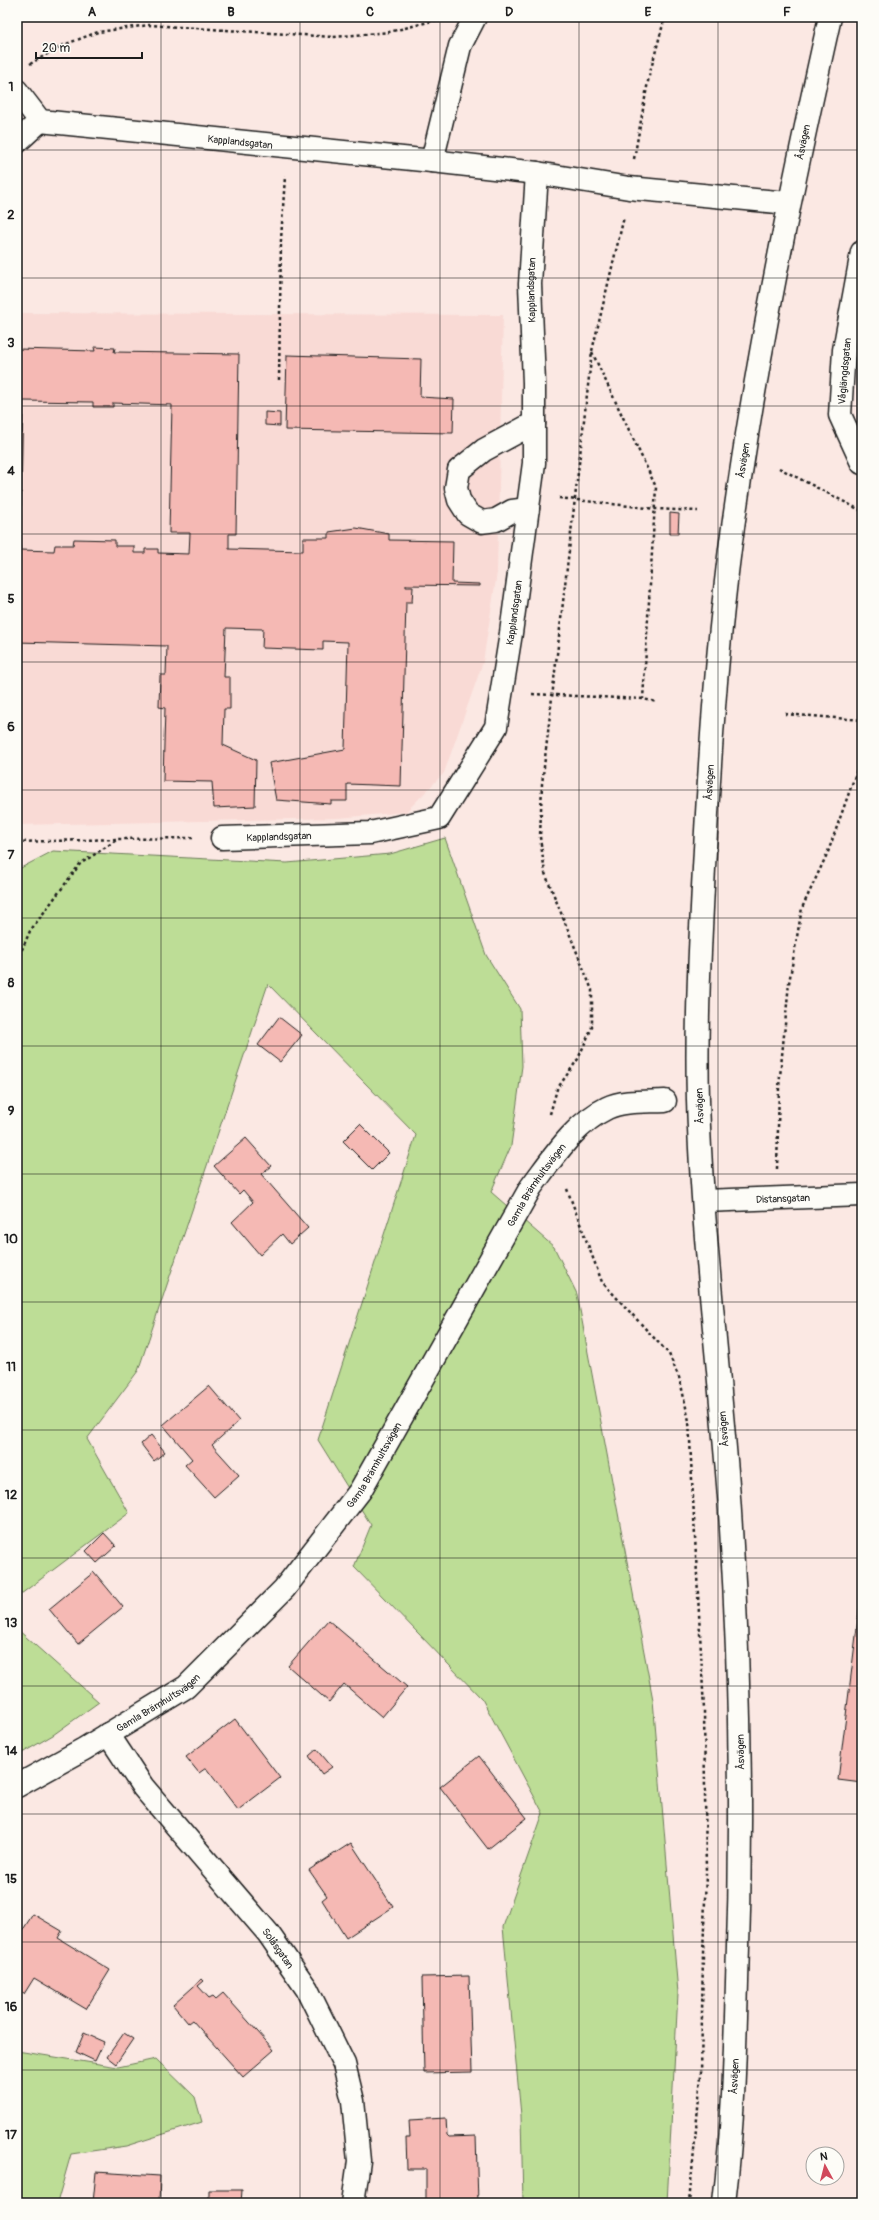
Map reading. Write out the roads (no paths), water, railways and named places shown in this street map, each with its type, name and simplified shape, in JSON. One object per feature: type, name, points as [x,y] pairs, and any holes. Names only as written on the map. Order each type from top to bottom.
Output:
[{"type":"street","points":[[432,161],[460,46],[475,17]]},
{"type":"street","name":"Åsvägen","points":[[724,2203],[734,2068],[739,1950],[741,1813],[739,1686],[729,1498],[704,1201],[698,1099],[698,999],[710,751],[722,612],[732,529],[750,413],[788,203],[830,17]]},
{"type":"street","points":[[17,91],[40,121],[17,142]]},
{"type":"street","name":"Kapplandsgatan","points":[[40,121],[432,161],[537,173],[629,188],[788,203]]},
{"type":"street","name":"Kapplandsgatan","points":[[222,838],[370,833],[438,818],[496,727],[534,463],[530,284],[537,173]]},
{"type":"street","name":"Våglängdsgatan","points":[[862,252],[844,350],[840,415],[862,463]]},
{"type":"street","points":[[528,503],[496,520],[482,522],[468,514],[459,500],[456,488],[459,470],[484,450],[534,423]]},
{"type":"street","name":"Gamla Brämhultsvägen","points":[[17,1786],[186,1687],[284,1590],[360,1491],[531,1187],[555,1156],[579,1126],[608,1107],[665,1101]]},
{"type":"street","name":"Distansgatan","points":[[704,1201],[862,1195]]},
{"type":"street","name":"Solåsgatan","points":[[108,1734],[143,1787],[268,1933],[307,1989],[344,2064],[353,2101],[359,2161],[353,2203]]}]
